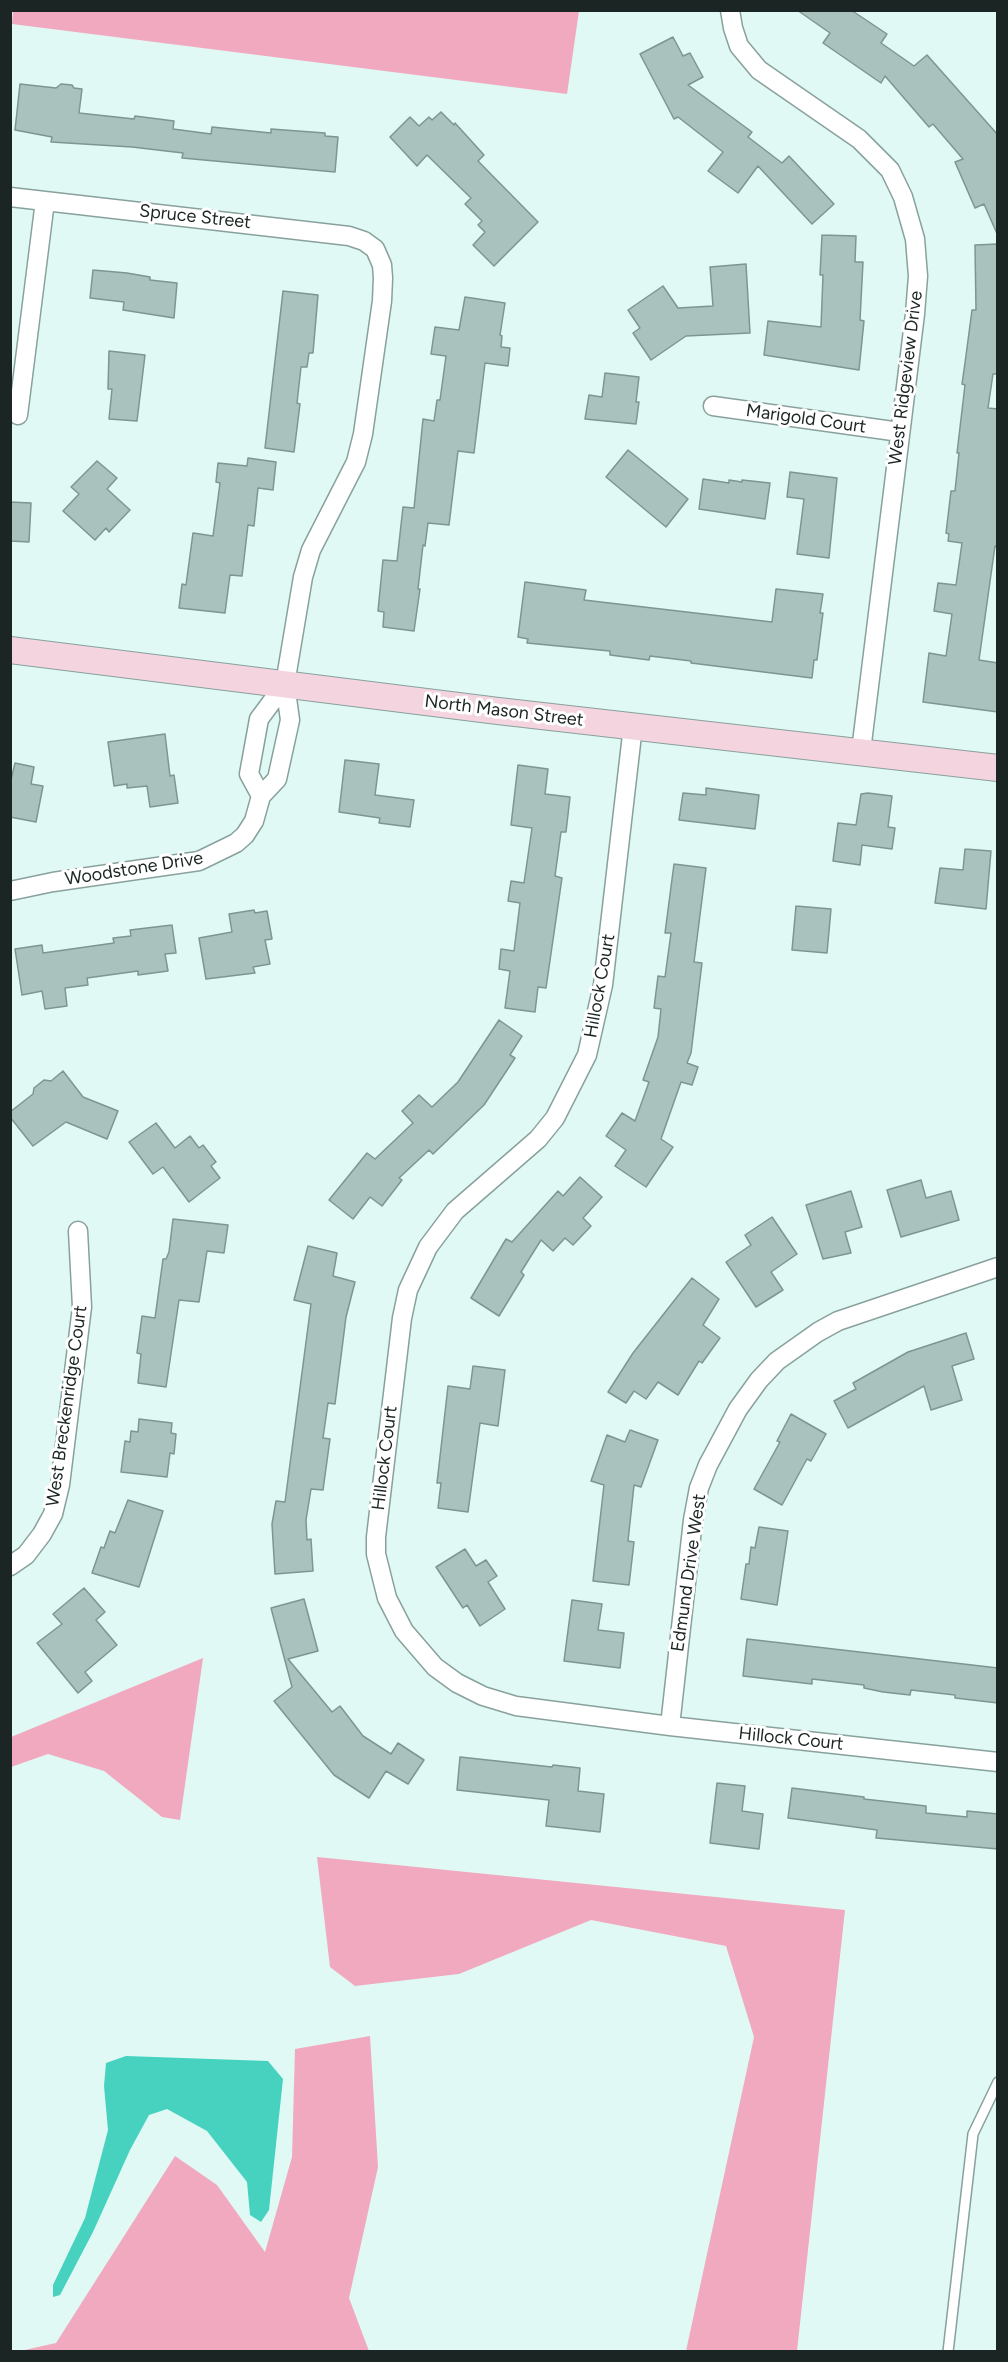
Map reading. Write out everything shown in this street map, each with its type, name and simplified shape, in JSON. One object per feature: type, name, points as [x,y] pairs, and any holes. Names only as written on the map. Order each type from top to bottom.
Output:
[{"type":"street","name":"West Ridgeview Drive","points":[[730,10],[739,46],[748,59],[759,70],[859,138],[890,170],[903,196],[915,239],[918,276],[915,315],[861,751]]},
{"type":"street","name":"Spruce Street","points":[[10,197],[327,232],[364,241],[375,249],[382,265],[382,301],[363,435],[356,462],[311,550],[303,577],[285,684]]},
{"type":"street","points":[[18,415],[45,201]]},
{"type":"street","name":"Marigold Court","points":[[713,406],[900,432]]},
{"type":"street","name":"North Mason Street","points":[[10,650],[998,768]]},
{"type":"street","points":[[261,796],[249,774],[259,719],[285,684]]},
{"type":"street","name":"Woodstone Drive","points":[[10,891],[53,882],[199,861],[218,854],[236,843],[245,835],[254,821],[261,796],[277,779],[290,720],[285,684]]},
{"type":"street","name":"Hillock Court","points":[[633,726],[603,985],[587,1054],[555,1118],[538,1139],[455,1211],[428,1247],[408,1290],[402,1318],[379,1501],[376,1554],[387,1598],[404,1631],[435,1667],[457,1683],[483,1696],[516,1706],[670,1726],[998,1762]]},
{"type":"street","name":"West Breckenridge Court","points":[[10,1566],[26,1555],[42,1534],[53,1514],[60,1485],[82,1307],[78,1231]]},
{"type":"street","name":"Edmund Drive West","points":[[670,1726],[693,1520],[699,1488],[708,1465],[738,1409],[759,1380],[777,1361],[838,1321],[998,1267]]},
{"type":"lane","points":[[948,2352],[973,2134],[998,2082]]},
{"type":"shaded area","points":[[579,10],[567,94],[12,24],[13,11]]},
{"type":"shaded area","points":[[203,1658],[180,1820],[162,1817],[104,1771],[48,1754],[11,1767],[11,1737]]},
{"type":"shaded area","points":[[317,1857],[845,1910],[797,2351],[686,2351],[754,2037],[726,1946],[591,1920],[459,1974],[355,1986],[330,1967]]},
{"type":"shaded area","points":[[370,2036],[378,2167],[349,2298],[369,2351],[20,2351],[56,2343],[175,2156],[217,2185],[265,2252],[292,2157],[295,2049]]},
{"type":"shaded area","points":[[126,2056],[268,2061],[283,2079],[269,2210],[261,2222],[250,2215],[247,2182],[207,2131],[167,2109],[149,2115],[60,2295],[53,2297],[53,2285],[85,2218],[108,2130],[104,2086],[106,2063]]},
{"type":"building","points":[[797,10],[851,10],[887,34],[881,43],[914,66],[927,55],[998,135],[998,236],[984,204],[975,208],[955,162],[963,159],[933,124],[929,127],[885,76],[881,83],[823,43],[830,33]]},
{"type":"building","points":[[673,37],[683,56],[690,53],[703,77],[688,85],[752,132],[748,137],[782,163],[789,156],[834,204],[812,224],[758,166],[738,193],[708,171],[723,152],[678,117],[674,119],[640,54]]},
{"type":"building","points":[[20,84],[56,88],[61,84],[72,85],[74,88],[82,89],[79,113],[174,121],[173,129],[211,134],[212,127],[271,133],[271,129],[325,133],[325,136],[338,137],[335,172],[182,158],[183,153],[132,147],[51,142],[52,137],[15,130]]},
{"type":"building","points":[[441,112],[454,125],[455,123],[484,155],[478,161],[538,222],[494,266],[473,245],[485,232],[478,225],[482,221],[465,204],[471,198],[427,155],[417,166],[390,137],[410,117],[419,126],[429,117],[432,120]]},
{"type":"building","points":[[822,235],[856,236],[855,262],[863,262],[860,320],[864,321],[859,370],[764,355],[768,321],[821,327]]},
{"type":"building","points":[[998,244],[998,374],[993,374],[988,408],[998,409],[998,547],[995,546],[979,660],[998,663],[998,712],[923,702],[929,653],[946,656],[952,614],[934,611],[938,583],[956,585],[962,543],[948,541],[949,534],[946,533],[951,491],[955,491],[965,385],[962,384],[972,310],[976,310],[975,245]]},
{"type":"building","points":[[746,264],[750,333],[686,336],[651,360],[633,333],[640,328],[628,310],[663,286],[678,308],[713,306],[710,267]]},
{"type":"building","points":[[93,270],[127,273],[150,277],[150,280],[177,283],[174,318],[123,310],[124,302],[90,298]]},
{"type":"building","points":[[283,291],[318,295],[313,353],[309,353],[307,367],[301,367],[297,403],[300,404],[294,452],[265,448]]},
{"type":"building","points":[[465,297],[505,303],[500,335],[502,336],[501,347],[510,348],[508,366],[485,363],[474,453],[458,451],[449,525],[428,523],[425,546],[423,545],[414,631],[383,627],[384,612],[378,611],[383,560],[397,561],[403,507],[414,508],[423,419],[434,421],[437,400],[440,400],[446,356],[431,354],[435,327],[459,330]]},
{"type":"building","points":[[109,351],[145,355],[137,421],[109,419],[112,389],[108,389]]},
{"type":"building","points":[[605,373],[639,377],[636,424],[585,419],[589,395],[602,397]]},
{"type":"building","points":[[628,450],[688,499],[666,527],[606,477]]},
{"type":"building","points":[[248,458],[276,462],[273,490],[258,488],[254,526],[248,525],[242,576],[230,575],[225,613],[179,608],[182,584],[186,585],[193,533],[213,536],[220,483],[216,482],[218,463],[247,466]]},
{"type":"building","points":[[97,461],[117,478],[107,489],[130,510],[109,532],[106,528],[95,540],[63,511],[79,494],[71,487]]},
{"type":"building","points":[[790,472],[837,478],[829,558],[797,554],[804,499],[787,497]]},
{"type":"building","points":[[703,479],[729,483],[729,480],[742,482],[742,480],[770,483],[765,519],[699,509]]},
{"type":"building","points":[[10,502],[31,503],[29,542],[10,541]]},
{"type":"building","points":[[525,582],[586,590],[584,600],[772,622],[776,589],[823,594],[817,660],[814,660],[812,678],[650,656],[649,660],[610,655],[610,651],[527,643],[528,639],[518,637]]},
{"type":"building","points":[[165,734],[170,776],[174,775],[178,803],[150,807],[147,786],[127,788],[127,784],[114,786],[108,742]]},
{"type":"building","points":[[345,760],[379,764],[375,795],[414,800],[410,827],[379,823],[380,818],[339,812]]},
{"type":"building","points":[[15,763],[34,767],[31,784],[43,786],[36,822],[10,817],[10,784]]},
{"type":"building","points":[[518,765],[548,769],[545,794],[570,797],[566,832],[561,832],[555,876],[562,878],[546,988],[538,987],[535,1012],[505,1008],[510,971],[499,969],[501,949],[514,951],[520,903],[508,901],[511,881],[524,883],[532,828],[511,825]]},
{"type":"building","points":[[706,788],[759,795],[755,829],[679,820],[683,793],[706,795]]},
{"type":"building","points":[[861,794],[892,796],[888,827],[895,828],[892,849],[862,845],[860,865],[833,861],[838,823],[856,825]]},
{"type":"building","points":[[965,849],[991,851],[986,909],[935,903],[940,868],[963,870]]},
{"type":"building","points":[[674,864],[706,868],[694,962],[702,963],[691,1053],[687,1063],[698,1067],[692,1085],[681,1082],[661,1139],[673,1147],[646,1187],[615,1166],[626,1150],[606,1136],[622,1113],[635,1121],[649,1082],[643,1080],[658,1037],[661,1009],[654,1008],[658,976],[665,977],[671,933],[665,933]]},
{"type":"building","points":[[796,906],[831,909],[827,953],[792,950]]},
{"type":"building","points":[[254,910],[255,913],[267,911],[272,939],[265,940],[270,964],[253,967],[255,973],[206,979],[199,938],[232,932],[229,914]]},
{"type":"building","points":[[172,925],[176,953],[165,954],[168,971],[138,975],[138,971],[87,978],[88,985],[65,988],[67,1006],[45,1009],[42,991],[22,995],[15,949],[42,945],[43,953],[114,943],[113,938],[131,936],[130,930]]},
{"type":"building","points":[[499,1020],[522,1036],[510,1055],[515,1058],[484,1105],[433,1154],[429,1150],[399,1178],[402,1180],[382,1206],[370,1197],[353,1219],[329,1200],[367,1153],[375,1159],[413,1123],[402,1111],[419,1095],[432,1107],[458,1082]]},
{"type":"building","points":[[63,1071],[83,1097],[118,1111],[107,1139],[66,1122],[33,1146],[10,1117],[10,1112],[33,1094],[34,1088],[44,1080],[51,1081]]},
{"type":"building","points":[[156,1123],[175,1148],[190,1136],[199,1148],[203,1145],[216,1162],[211,1166],[220,1178],[189,1202],[163,1167],[153,1174],[129,1142]]},
{"type":"building","points":[[580,1177],[602,1197],[583,1218],[591,1226],[573,1245],[565,1238],[553,1251],[541,1240],[521,1272],[524,1275],[499,1316],[471,1298],[506,1239],[512,1242],[558,1191],[563,1196]]},
{"type":"building","points":[[921,1180],[926,1198],[951,1191],[959,1220],[901,1237],[887,1190]]},
{"type":"building","points":[[851,1191],[862,1227],[845,1232],[851,1253],[823,1259],[806,1205]]},
{"type":"building","points":[[772,1217],[797,1254],[771,1272],[783,1290],[756,1307],[726,1262],[751,1245],[745,1235]]},
{"type":"building","points":[[173,1219],[228,1225],[224,1253],[207,1251],[199,1302],[179,1300],[166,1387],[138,1383],[141,1354],[137,1353],[142,1316],[155,1318],[163,1259],[166,1259],[169,1252]]},
{"type":"building","points":[[308,1246],[337,1253],[333,1276],[355,1282],[346,1317],[335,1404],[328,1403],[323,1438],[330,1439],[323,1490],[311,1489],[306,1520],[307,1540],[311,1539],[313,1571],[275,1574],[272,1524],[276,1501],[285,1502],[311,1304],[294,1300]]},
{"type":"building","points":[[692,1278],[719,1299],[703,1325],[720,1338],[702,1363],[699,1361],[678,1395],[658,1382],[646,1399],[634,1391],[626,1403],[608,1392],[633,1353]]},
{"type":"building","points":[[966,1333],[974,1359],[952,1366],[962,1400],[931,1410],[924,1386],[848,1428],[834,1401],[856,1389],[853,1383],[908,1352]]},
{"type":"building","points":[[473,1366],[505,1370],[498,1426],[480,1423],[468,1512],[438,1508],[441,1483],[437,1483],[448,1386],[470,1389]]},
{"type":"building","points":[[791,1414],[826,1434],[811,1461],[807,1459],[782,1505],[754,1489],[780,1442],[777,1441]]},
{"type":"building","points":[[139,1419],[172,1423],[171,1433],[176,1434],[174,1454],[170,1453],[167,1477],[121,1472],[125,1441],[130,1442],[131,1431],[138,1432]]},
{"type":"building","points":[[630,1430],[658,1440],[641,1487],[634,1485],[628,1541],[634,1542],[629,1585],[593,1581],[604,1485],[591,1481],[607,1435],[625,1442]]},
{"type":"building","points":[[128,1500],[163,1511],[139,1587],[92,1573],[101,1547],[104,1548],[110,1531],[115,1533]]},
{"type":"building","points":[[759,1527],[788,1531],[777,1605],[741,1599],[746,1564],[749,1564],[751,1547],[755,1548]]},
{"type":"building","points":[[465,1549],[476,1566],[486,1560],[497,1576],[488,1582],[505,1609],[480,1626],[467,1605],[463,1608],[436,1567]]},
{"type":"building","points":[[84,1588],[105,1612],[96,1620],[117,1645],[85,1672],[92,1681],[78,1693],[37,1643],[62,1624],[53,1614]]},
{"type":"building","points":[[304,1599],[318,1651],[288,1659],[332,1712],[340,1706],[363,1736],[391,1754],[398,1743],[424,1760],[408,1784],[386,1771],[369,1798],[334,1775],[274,1701],[292,1687],[271,1608]]},
{"type":"building","points":[[572,1600],[602,1604],[598,1630],[624,1633],[620,1668],[564,1661]]},
{"type":"building","points":[[747,1639],[998,1668],[998,1703],[911,1690],[910,1695],[883,1692],[864,1688],[864,1685],[812,1679],[812,1684],[743,1676]]},
{"type":"building","points":[[460,1757],[580,1768],[578,1791],[604,1794],[600,1832],[546,1826],[549,1800],[457,1790]]},
{"type":"building","points":[[717,1783],[745,1786],[742,1811],[763,1814],[759,1849],[710,1843]]},
{"type":"building","points":[[792,1788],[926,1806],[926,1813],[967,1817],[967,1811],[998,1814],[998,1849],[876,1838],[877,1830],[788,1818]]}]
